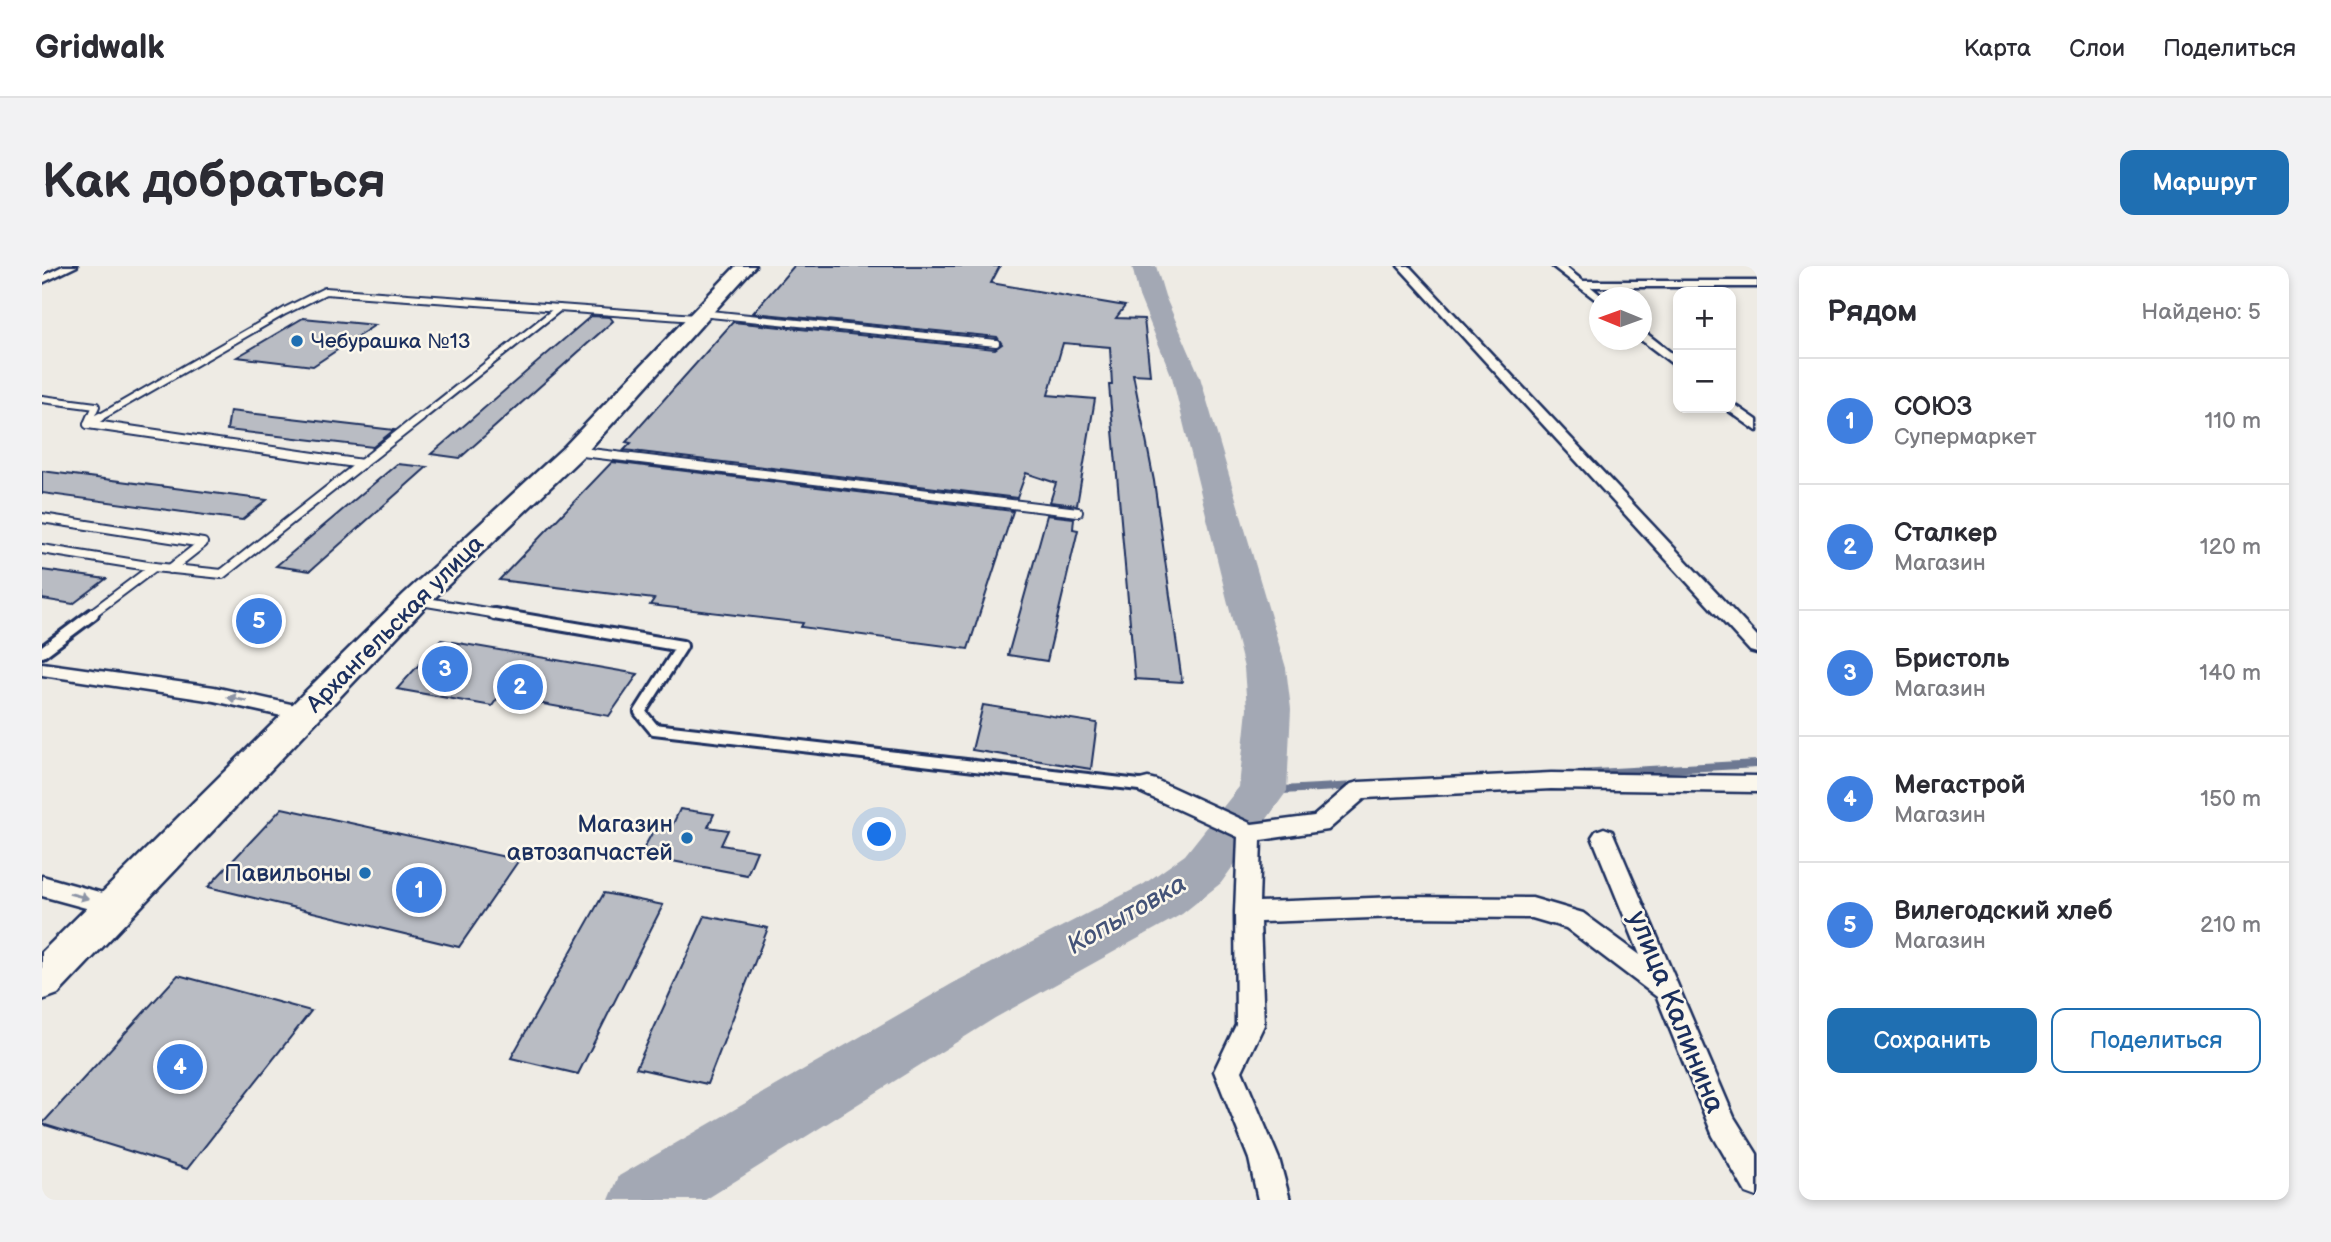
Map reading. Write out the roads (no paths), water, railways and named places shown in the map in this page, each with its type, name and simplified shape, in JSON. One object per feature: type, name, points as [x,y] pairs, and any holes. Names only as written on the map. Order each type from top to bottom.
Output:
[{"type":"main road","name":"Архангельская улица","points":[[42,981],[415,600],[574,451],[746,266]]},
{"type":"street","points":[[42,280],[72,266]]},
{"type":"street","points":[[1403,266],[1757,647]]},
{"type":"street","points":[[1557,266],[1589,292]]},
{"type":"street","points":[[1579,284],[1757,284]]},
{"type":"street","points":[[1652,342],[1673,360]]},
{"type":"street","points":[[1736,410],[1755,424]]},
{"type":"street","points":[[42,669],[214,694],[304,714]]},
{"type":"street","points":[[1148,786],[1250,833],[1320,824],[1359,790],[1551,781],[1757,784]]},
{"type":"street","points":[[1250,833],[1247,908],[1250,1025],[1228,1071],[1264,1158],[1274,1200]]},
{"type":"street","name":"улица Калинина","points":[[1604,837],[1723,1126],[1757,1182]]},
{"type":"street","points":[[42,886],[116,906]]},
{"type":"street","points":[[1247,908],[1532,908],[1574,920],[1666,989]]},
{"type":"lane","points":[[88,424],[285,311],[325,291],[698,315],[996,343]]},
{"type":"lane","points":[[42,549],[154,567],[222,573],[559,308]]},
{"type":"lane","points":[[42,399],[96,406],[88,424]]},
{"type":"lane","points":[[88,424],[362,464]]},
{"type":"lane","points":[[574,451],[1078,512]]},
{"type":"lane","points":[[42,518],[203,543],[170,569]]},
{"type":"lane","points":[[42,653],[154,567]]},
{"type":"lane","points":[[415,600],[682,646],[640,712],[654,729],[1148,786]]},
{"type":"waterway","name":"Копытовка","points":[[643,1200],[975,1000],[1163,899],[1203,869],[1263,791],[1269,709],[1265,668],[1186,377],[1152,296],[1144,266]]},
{"type":"waterway","points":[[1578,774],[1757,764]]},
{"type":"waterway","points":[[1263,791],[1356,786]]},
{"type":"place","name":"Чебурашка №13","points":[[297,341]]},
{"type":"place","name":"Вилегодский хлеб","points":[[259,621]]},
{"type":"place","name":"Бристоль","points":[[445,669]]},
{"type":"place","name":"Сталкер","points":[[520,687]]},
{"type":"place","name":"Магазин автозапчастей","points":[[687,838]]},
{"type":"place","name":"Павильоны","points":[[365,873]]},
{"type":"place","name":"СОЮЗ","points":[[419,890]]},
{"type":"place","name":"Мегастрой","points":[[180,1067]]}]
